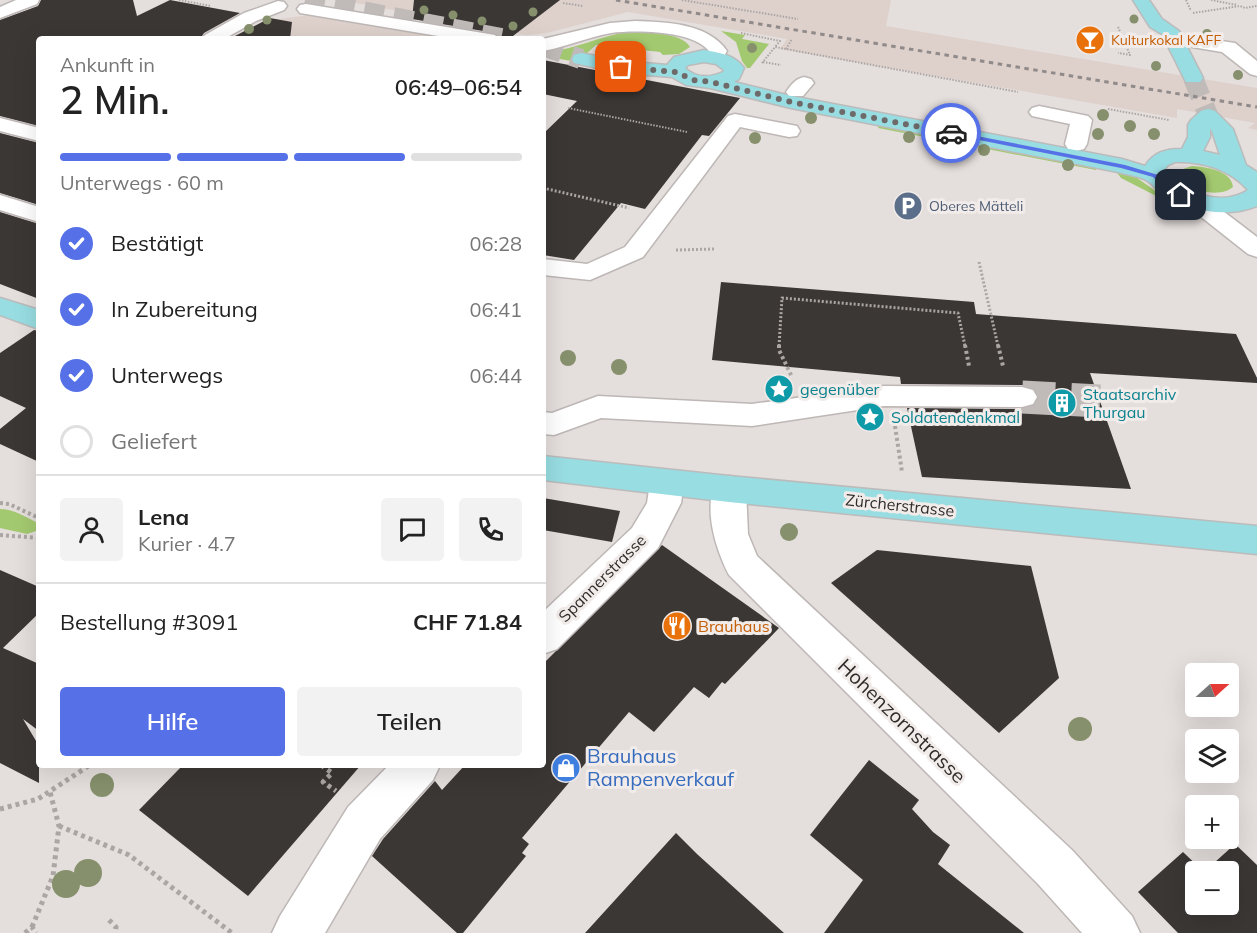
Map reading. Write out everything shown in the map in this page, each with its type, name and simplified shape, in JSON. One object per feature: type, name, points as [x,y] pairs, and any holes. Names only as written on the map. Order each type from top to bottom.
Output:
[{"type":"main road","points":[[1141,0],[1155,23],[1172,35]]},
{"type":"main road","points":[[1160,0],[1172,26],[1172,35],[1193,78]]},
{"type":"main road","points":[[586,54],[621,67],[678,66],[695,57],[714,57],[728,62],[734,70],[800,88],[1076,144],[1160,167]]},
{"type":"main road","points":[[678,66],[685,78],[711,82],[791,102],[1108,163],[1160,167],[1189,156],[1212,159],[1252,190]]},
{"type":"main road","points":[[711,82],[727,78],[734,70]]},
{"type":"main road","points":[[1189,156],[1199,137],[1198,125],[1208,115],[1222,129],[1252,190]]},
{"type":"main road","points":[[1160,167],[1169,189],[1194,200],[1221,205],[1252,190]]},
{"type":"main road","points":[[0,306],[36,319]]},
{"type":"main road","name":"Zürcherstrasse","points":[[546,468],[667,483],[1257,540]]},
{"type":"street","points":[[0,13],[32,0]]},
{"type":"street","points":[[249,0],[277,3],[289,9],[306,9],[471,36]]},
{"type":"street","points":[[306,9],[325,1],[353,10],[478,36]]},
{"type":"street","points":[[216,36],[277,3]]},
{"type":"street","points":[[546,45],[565,42],[610,28],[634,26],[672,30],[705,39],[716,46],[718,51],[714,57]]},
{"type":"street","points":[[1172,35],[1228,47],[1257,69]]},
{"type":"street","points":[[1039,112],[1081,120],[1076,144]]},
{"type":"street","points":[[546,267],[590,272],[634,252],[735,120],[789,131]]},
{"type":"street","points":[[0,124],[36,133]]},
{"type":"street","points":[[1194,200],[1257,249]]},
{"type":"street","points":[[0,202],[36,214]]},
{"type":"street","points":[[546,423],[554,424],[598,407],[752,415],[891,396],[1022,397]]},
{"type":"street","name":"Spannerstrasse","points":[[546,634],[645,538],[664,503],[667,483]]},
{"type":"street","name":"Hohenzornstrasse","points":[[729,489],[730,534],[742,565],[815,639],[1055,867],[1115,933]]},
{"type":"street","points":[[297,933],[364,823],[415,768]]},
{"type":"path","points":[[563,3],[566,0]]},
{"type":"path","points":[[682,0],[798,20]]},
{"type":"path","points":[[1211,0],[1245,8],[1257,6]]},
{"type":"path","points":[[1192,14],[1240,6]]},
{"type":"path","points":[[1118,27],[1130,55],[1118,53]]},
{"type":"path","points":[[735,32],[781,40],[759,68]]},
{"type":"path","points":[[786,49],[792,39]]},
{"type":"path","points":[[775,47],[1026,93]]},
{"type":"path","points":[[762,62],[781,65]]},
{"type":"path","points":[[568,108],[720,139]]},
{"type":"path","points":[[1108,109],[1166,120]]},
{"type":"path","points":[[546,189],[662,216]]},
{"type":"path","points":[[979,262],[1004,369]]},
{"type":"path","points":[[787,367],[779,350],[782,298],[958,313],[971,372]]},
{"type":"path","points":[[891,396],[902,474]]},
{"type":"path","points":[[0,503],[9,504],[36,517]]},
{"type":"path","points":[[0,535],[36,538]]},
{"type":"path","points":[[0,808],[38,799],[86,768]]},
{"type":"path","points":[[25,933],[34,930],[53,876],[59,826],[50,792]]},
{"type":"path","points":[[59,826],[129,855],[232,933]]},
{"type":"path","points":[[109,920],[116,927],[115,933]]},
{"type":"shaded area","points":[[340,0],[891,0],[886,26],[1257,88],[1257,130],[1248,128],[1255,123],[1177,109],[1177,118],[780,49],[787,39],[628,12],[547,33],[526,35]]},
{"type":"shaded area","points":[[319,14],[430,36],[241,36],[270,20]]},
{"type":"green space","points":[[721,31],[745,35],[742,39],[769,44],[750,68],[747,68],[742,61],[736,42]]},
{"type":"green space","points":[[628,32],[652,33],[679,38],[690,47],[679,54],[663,55],[660,52],[596,45],[577,62],[546,57],[546,52],[565,49]]},
{"type":"green space","points":[[880,123],[1096,164],[1096,170],[878,128]]},
{"type":"green space","points":[[1192,166],[1223,173],[1231,181],[1233,187],[1227,191],[1211,193],[1194,189],[1181,179],[1178,173]]},
{"type":"green space","points":[[1115,170],[1137,178],[1160,194],[1191,208],[1211,224],[1121,178]]},
{"type":"green space","points":[[0,509],[15,512],[36,522],[36,531],[27,534],[0,528]]},
{"type":"building","points":[[41,0],[133,0],[137,16],[170,0],[240,13],[202,36],[36,36],[36,125],[0,116],[0,20],[38,6]]},
{"type":"building","points":[[414,0],[560,0],[513,36],[498,36],[495,33],[412,19]]},
{"type":"building","points":[[270,18],[292,22],[290,36],[235,36]]},
{"type":"building","points":[[546,61],[740,98],[709,136],[702,135],[645,209],[621,203],[574,260],[546,255],[546,131],[577,101],[546,95]]},
{"type":"building","points":[[0,133],[36,142],[36,204],[0,193]]},
{"type":"building","points":[[0,212],[36,223],[36,298],[0,284]]},
{"type":"building","points":[[721,282],[974,302],[976,314],[1236,334],[1257,378],[1257,383],[1090,373],[1131,489],[922,477],[907,408],[1023,409],[1035,405],[1039,398],[1035,389],[1022,385],[901,384],[900,377],[712,360]]},
{"type":"building","points":[[36,330],[36,461],[0,444],[0,429],[26,408],[0,396],[0,353]]},
{"type":"building","points":[[546,499],[620,511],[612,542],[546,531]]},
{"type":"building","points":[[662,545],[779,628],[725,684],[722,682],[709,698],[694,687],[654,732],[629,712],[522,838],[529,844],[522,853],[526,856],[463,933],[457,933],[372,856],[383,839],[435,781],[442,790],[462,768],[546,768],[546,661]]},
{"type":"building","points":[[877,550],[1031,566],[1059,678],[999,733],[831,583]]},
{"type":"building","points":[[0,570],[36,586],[36,616],[3,648],[36,663],[36,729],[23,719],[36,741],[36,768],[39,768],[39,783],[0,763]]},
{"type":"building","points":[[869,760],[919,800],[912,809],[933,832],[950,845],[938,864],[1024,933],[824,933],[863,880],[810,835]]},
{"type":"building","points":[[180,768],[358,768],[248,896],[139,810]]},
{"type":"building","points":[[676,833],[697,854],[784,933],[585,933]]},
{"type":"building","points":[[1239,848],[1257,865],[1257,933],[1178,933],[1138,892],[1183,852],[1192,861],[1185,861],[1185,915],[1239,915],[1239,861],[1216,861],[1229,849]]},
{"type":"tunnel","points":[[305,0],[491,36]]},
{"type":"tunnel","points":[[546,47],[581,59]]},
{"type":"tunnel","points":[[1193,78],[1208,115]]},
{"type":"tunnel","points":[[1022,397],[1100,401]]},
{"type":"railway","points":[[616,0],[1257,107]]},
{"type":"way so far","points":[[621,67],[676,72],[685,78],[711,82],[791,102],[951,133]]},
{"type":"place","name":"Kulturkokal KAFF","points":[[1090,40]]},
{"type":"place","name":"Oberes Mätteli","points":[[908,206]]},
{"type":"place","name":"gegenüber","points":[[779,389]]},
{"type":"place","name":"Staatsarchiv Thurgau","points":[[1062,403]]},
{"type":"place","name":"Soldatendenkmal","points":[[870,417]]},
{"type":"place","name":"Brauhaus","points":[[677,626]]},
{"type":"place","name":"Brauhaus Rampenverkauf","points":[[566,768]]},
{"type":"route","points":[[951,133],[1122,166],[1155,176],[1169,189],[1181,195]]}]
